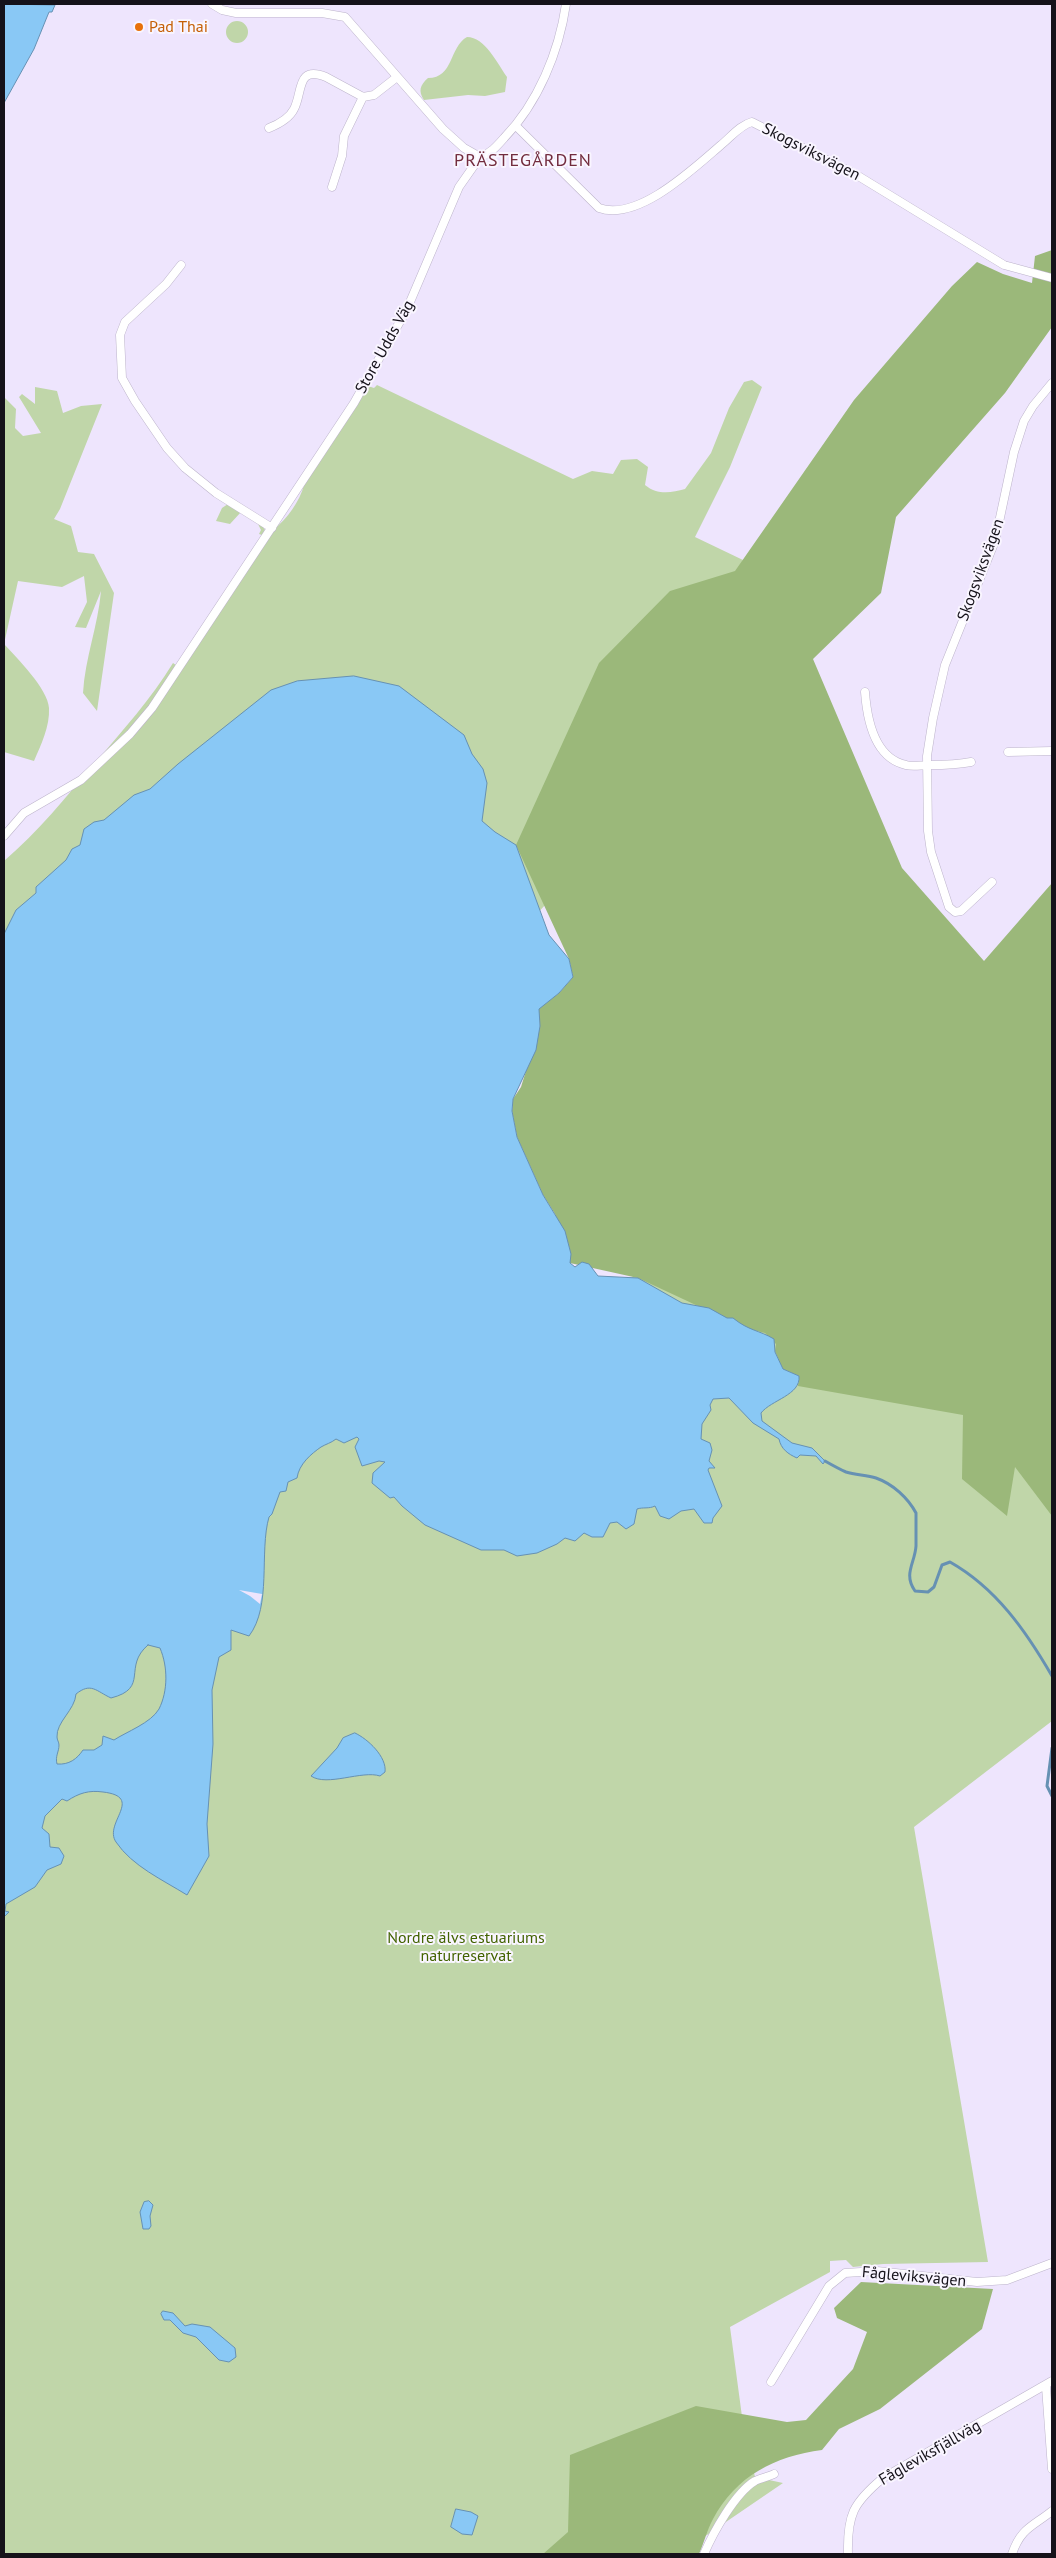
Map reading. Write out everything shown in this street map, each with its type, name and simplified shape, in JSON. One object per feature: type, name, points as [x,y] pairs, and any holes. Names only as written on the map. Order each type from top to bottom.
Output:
[{"type":"street","points":[[212,4],[222,10],[236,13],[322,13],[342,15],[352,23],[397,78],[453,140],[470,153],[480,157]]},
{"type":"street","name":"Store Udds Väg","points":[[4,836],[24,814],[81,780],[142,720],[334,437],[396,333],[459,187],[480,157],[493,150],[516,126],[532,102],[555,50],[563,25],[566,4]]},
{"type":"street","points":[[269,128],[289,116],[295,108],[302,81],[308,75],[320,74],[363,98],[374,95],[397,78]]},
{"type":"street","points":[[332,187],[342,156],[344,136],[363,98]]},
{"type":"street","name":"Skogsviksvägen","points":[[516,126],[599,208],[618,211],[648,199],[665,189],[696,166],[742,126],[752,122],[855,174],[1004,265],[1052,278]]},
{"type":"street","points":[[181,265],[166,284],[125,322],[120,335],[122,378],[134,402],[167,448],[185,468],[216,493],[272,528]]},
{"type":"street","name":"Skogsviksvägen","points":[[992,882],[961,912],[955,912],[949,907],[931,852],[928,744],[939,686],[995,541],[1014,451],[1024,421],[1032,406],[1052,383]]},
{"type":"street","points":[[865,692],[867,716],[880,746],[898,762],[907,766],[954,766],[971,762]]},
{"type":"street","points":[[1008,752],[1052,750]]},
{"type":"street","name":"Fågleviksvägen","points":[[771,2382],[828,2286],[845,2273],[877,2271],[977,2282],[1007,2280],[1052,2264]]},
{"type":"street","points":[[1049,2384],[1052,2469]]},
{"type":"street","name":"Fågleviksfjällväg","points":[[848,2554],[848,2528],[851,2514],[857,2502],[877,2483],[1049,2384]]},
{"type":"street","points":[[704,2554],[711,2539],[736,2500],[754,2482],[774,2474]]},
{"type":"street","points":[[1012,2554],[1017,2540],[1023,2531],[1052,2512]]},
{"type":"green space","points":[[237,21],[245,24],[248,32],[245,40],[237,43],[229,40],[226,32],[229,24]]},
{"type":"green space","points":[[467,37],[479,41],[495,58],[507,77],[505,92],[485,96],[468,95],[424,100],[421,91],[423,83],[428,78],[436,77],[443,73],[461,42]]},
{"type":"green space","points":[[1052,250],[1052,327],[1005,393],[896,517],[881,593],[813,659],[902,868],[984,961],[1052,883],[1052,1516],[1015,1467],[1007,1516],[962,1479],[963,1415],[798,1386],[799,1376],[783,1369],[775,1351],[776,1344],[765,1333],[745,1328],[638,1278],[570,1263],[555,1214],[543,1195],[517,1137],[512,1111],[513,1099],[521,1087],[540,1026],[538,1009],[559,993],[573,977],[569,959],[516,845],[599,663],[670,591],[735,571],[854,400],[952,286],[977,262],[1003,274],[1032,283],[1035,256]]},
{"type":"green space","name":"Nordre älvs estuariums naturreservat","points":[[752,380],[762,387],[730,467],[695,537],[743,560],[582,866],[513,939],[507,1246],[595,1320],[692,1208],[1052,1473],[1052,1721],[914,1827],[988,2262],[883,2264],[853,2267],[846,2260],[830,2261],[830,2272],[730,2327],[743,2424],[755,2477],[783,2483],[679,2554],[4,2554],[4,861],[40,826],[73,789],[136,714],[173,663],[180,668],[274,529],[292,509],[304,485],[368,386],[374,388],[377,385],[573,479],[592,471],[613,474],[621,460],[637,459],[648,467],[645,485],[659,492],[664,492],[685,489],[711,453],[729,408],[744,382]]},
{"type":"green space","points":[[35,387],[57,391],[63,413],[81,406],[102,404],[60,509],[54,519],[71,526],[78,552],[94,554],[114,593],[97,711],[83,693],[86,667],[101,591],[86,628],[75,627],[87,602],[84,576],[62,587],[18,581],[4,644],[4,397],[16,409],[15,428],[23,436],[41,433],[19,397],[22,394],[35,404]]},
{"type":"green space","points":[[228,504],[261,524],[265,530],[262,535],[259,534],[261,530],[258,524],[241,512],[230,524],[216,521],[222,508]]},
{"type":"green space","points":[[4,644],[38,683],[47,700],[49,708],[48,722],[34,761],[4,752]]},
{"type":"green space","points":[[861,2282],[993,2289],[982,2329],[880,2409],[839,2429],[822,2450],[788,2457],[758,2471],[745,2480],[722,2504],[711,2523],[699,2554],[543,2554],[568,2532],[570,2455],[696,2406],[787,2422],[806,2420],[853,2369],[867,2332],[837,2318],[834,2308]]},
{"type":"water","points":[[4,4],[55,5],[52,12],[49,12],[34,49],[4,103]]},
{"type":"water","points":[[354,676],[399,686],[464,735],[472,754],[483,769],[487,783],[482,821],[516,845],[549,935],[569,959],[573,977],[559,993],[539,1009],[540,1026],[536,1050],[513,1099],[512,1111],[517,1137],[543,1195],[565,1231],[571,1254],[570,1263],[575,1267],[582,1262],[589,1264],[598,1276],[638,1278],[682,1303],[709,1308],[774,1339],[775,1352],[783,1369],[799,1376],[798,1383],[790,1393],[771,1404],[761,1413],[762,1421],[792,1443],[812,1448],[825,1461],[823,1464],[816,1456],[800,1455],[797,1458],[783,1448],[779,1439],[753,1423],[729,1398],[713,1399],[710,1405],[711,1410],[702,1424],[701,1439],[710,1443],[712,1450],[709,1461],[715,1468],[709,1468],[708,1470],[722,1506],[713,1518],[712,1523],[704,1523],[694,1509],[681,1511],[669,1519],[660,1516],[655,1506],[639,1508],[637,1509],[634,1524],[626,1529],[617,1522],[610,1523],[603,1537],[592,1537],[584,1533],[575,1541],[565,1538],[557,1544],[537,1553],[517,1556],[504,1550],[481,1550],[425,1525],[394,1497],[390,1498],[372,1483],[373,1473],[385,1462],[379,1461],[362,1466],[355,1447],[359,1439],[357,1437],[344,1443],[336,1439],[321,1447],[303,1464],[297,1478],[288,1482],[286,1491],[280,1492],[272,1514],[269,1517],[266,1531],[263,1594],[256,1624],[249,1636],[231,1630],[231,1650],[219,1657],[212,1690],[213,1744],[207,1824],[209,1856],[187,1895],[139,1865],[123,1851],[113,1835],[122,1805],[121,1799],[115,1795],[93,1791],[80,1794],[67,1801],[62,1799],[45,1816],[42,1828],[49,1834],[50,1847],[59,1848],[64,1856],[61,1864],[47,1870],[35,1887],[6,1904],[5,1911],[9,1912],[4,1917],[4,934],[16,910],[36,893],[36,887],[66,860],[72,849],[80,845],[84,829],[94,822],[104,820],[134,795],[150,789],[178,764],[271,690],[297,681]],"holes":[[[148,1645],[160,1648],[163,1655],[166,1679],[162,1702],[155,1714],[144,1723],[114,1740],[103,1736],[102,1745],[94,1750],[83,1750],[72,1761],[65,1764],[57,1764],[56,1759],[59,1745],[57,1732],[75,1700],[76,1694],[81,1690],[90,1688],[111,1698],[123,1694],[130,1689],[133,1683],[137,1661],[141,1653]]]},
{"type":"water","points":[[355,1733],[376,1749],[383,1760],[385,1772],[380,1776],[364,1775],[326,1780],[311,1776],[337,1748],[343,1738]]},
{"type":"water","points":[[149,2201],[153,2205],[150,2216],[151,2226],[149,2229],[143,2229],[140,2212],[144,2202]]},
{"type":"water","points":[[163,2311],[173,2313],[185,2326],[192,2324],[210,2327],[235,2348],[236,2357],[229,2362],[219,2360],[196,2337],[183,2333],[170,2320],[164,2320],[161,2314]]},
{"type":"water","points":[[456,2509],[471,2512],[478,2516],[472,2535],[462,2534],[451,2527]]},
{"type":"pier","points":[[239,1590],[262,1594],[260,1604],[250,1596]]},
{"type":"waterway","points":[[825,1461],[846,1472],[873,1477],[888,1484],[899,1492],[913,1507],[916,1513],[916,1546],[910,1579],[915,1591],[928,1592],[934,1587],[942,1565],[950,1562],[982,1584],[996,1598],[1032,1643],[1052,1676]]},
{"type":"waterway","points":[[1052,1748],[1047,1786],[1052,1796]]},
{"type":"place","name":"Pad Thai","points":[[139,27]]},
{"type":"district","name":"PRÄSTEGÅRDEN","points":[[523,161]]}]
